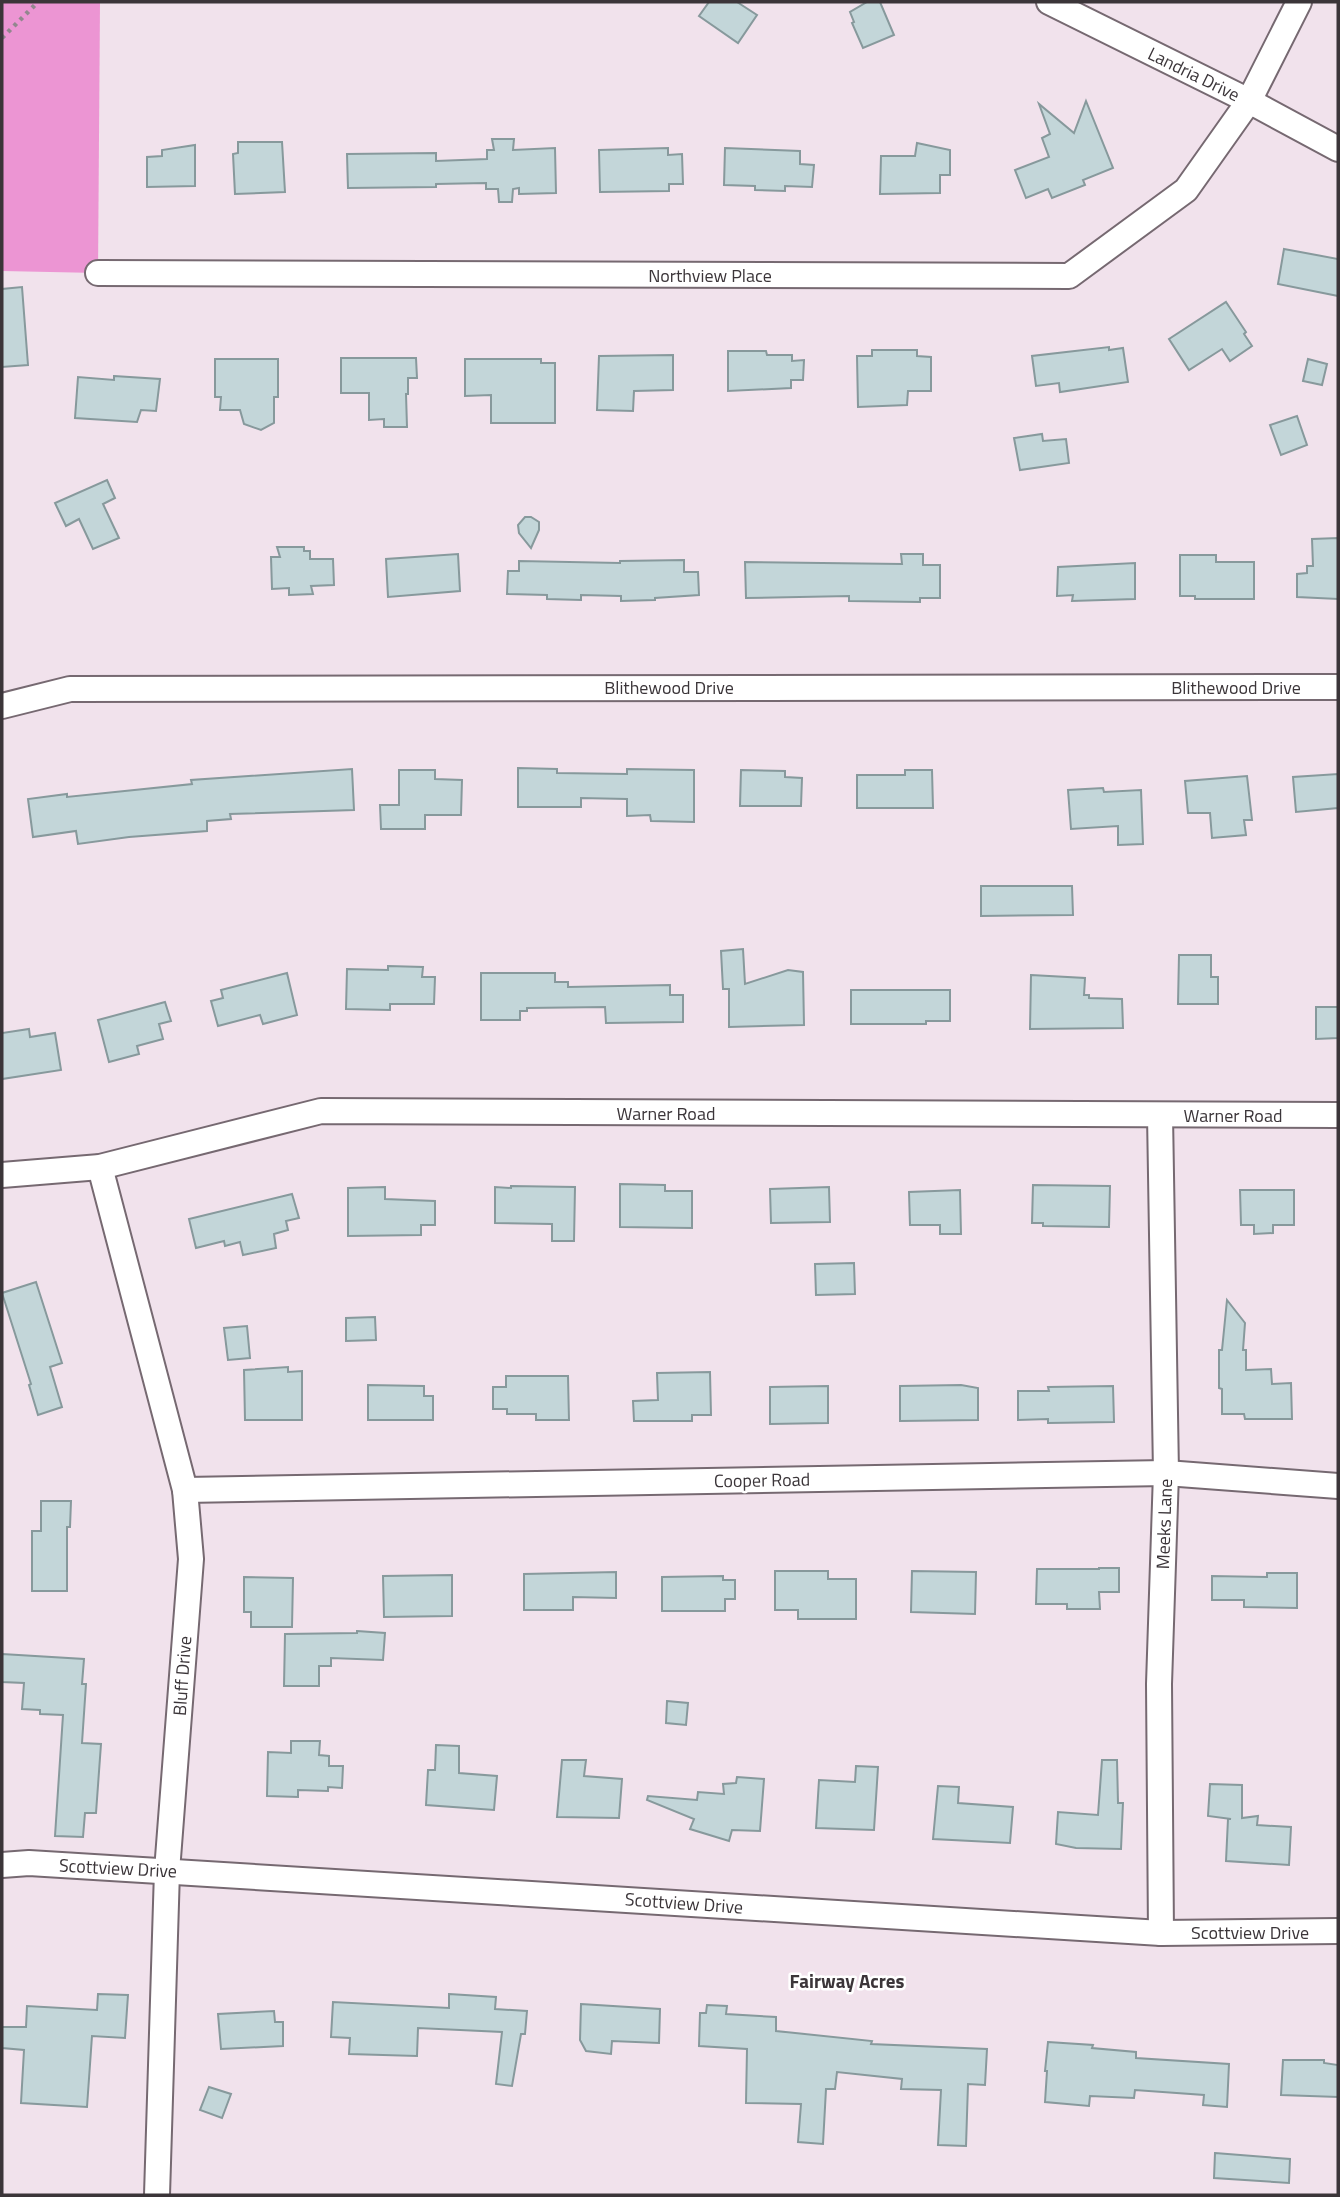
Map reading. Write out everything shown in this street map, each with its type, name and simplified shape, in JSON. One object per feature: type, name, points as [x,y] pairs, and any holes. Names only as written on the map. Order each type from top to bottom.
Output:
[{"type":"street","name":"Landria Drive","points":[[1049,2],[1338,149]]},
{"type":"street","name":"Northview Place","points":[[97,273],[1069,276],[1186,190],[1249,102],[1299,2]]},
{"type":"street","name":"Blithewood Drive","points":[[2,706],[70,689],[1338,687]]},
{"type":"street","name":"Warner Road","points":[[2,1175],[100,1167],[320,1111],[1338,1115]]},
{"type":"street","name":"Meeks Lane","points":[[1160,1115],[1166,1473],[1159,1684],[1161,1933]]},
{"type":"street","name":"Bluff Drive","points":[[100,1167],[185,1490],[191,1559],[167,1871],[157,2195]]},
{"type":"street","name":"Cooper Road","points":[[185,1490],[1166,1473],[1338,1486]]},
{"type":"street","name":"Scottview Drive","points":[[2,1865],[29,1863],[167,1871],[1161,1933],[1338,1931]]},
{"type":"path","points":[[2,38],[38,2]]},
{"type":"shaded area","points":[[2,2],[100,2],[98,273],[2,271]]},
{"type":"building","points":[[709,2],[737,2],[757,15],[738,43],[699,16]]},
{"type":"building","points":[[867,2],[880,2],[894,35],[863,48],[850,12]]},
{"type":"building","points":[[1086,101],[1113,168],[1083,180],[1085,185],[1052,198],[1048,189],[1026,198],[1015,170],[1049,157],[1042,138],[1050,134],[1039,104],[1074,133]]},
{"type":"building","points":[[492,139],[514,139],[513,150],[555,148],[556,193],[519,194],[519,188],[513,189],[512,202],[499,202],[498,189],[486,189],[486,183],[436,184],[436,187],[348,188],[347,154],[436,153],[436,161],[487,159],[487,150],[494,150]]},
{"type":"building","points":[[238,142],[282,142],[285,192],[235,194],[233,154],[238,153]]},
{"type":"building","points":[[917,143],[950,150],[950,175],[940,175],[940,193],[880,194],[881,156],[915,156]]},
{"type":"building","points":[[195,145],[195,186],[147,187],[147,157],[162,156],[162,150]]},
{"type":"building","points":[[668,148],[668,155],[682,154],[683,184],[669,184],[669,191],[600,192],[599,150]]},
{"type":"building","points":[[725,148],[800,151],[800,164],[814,165],[812,187],[785,186],[785,191],[724,185]]},
{"type":"building","points":[[1284,249],[1338,259],[1338,296],[1278,284]]},
{"type":"building","points":[[22,287],[28,365],[2,367],[2,289]]},
{"type":"building","points":[[1226,302],[1252,346],[1230,361],[1222,349],[1189,370],[1169,339]]},
{"type":"building","points":[[1109,347],[1109,350],[1123,348],[1128,382],[1060,392],[1059,383],[1036,386],[1032,356]]},
{"type":"building","points":[[872,350],[917,350],[917,356],[931,357],[931,391],[908,391],[907,405],[858,407],[857,356],[872,356]]},
{"type":"building","points":[[728,351],[766,351],[767,355],[792,355],[792,361],[804,360],[803,380],[791,380],[791,388],[728,391]]},
{"type":"building","points":[[673,355],[673,390],[634,391],[633,411],[597,410],[599,356]]},
{"type":"building","points":[[341,358],[416,358],[417,378],[408,378],[407,427],[384,427],[384,419],[369,420],[369,393],[341,393]]},
{"type":"building","points":[[215,359],[278,359],[278,397],[274,397],[274,423],[261,430],[244,424],[240,410],[220,410],[221,397],[215,397]]},
{"type":"building","points":[[465,359],[541,359],[541,363],[555,363],[555,423],[491,423],[491,395],[465,396]]},
{"type":"building","points":[[1308,359],[1327,364],[1322,385],[1303,381]]},
{"type":"building","points":[[114,376],[160,379],[156,411],[141,410],[137,422],[75,418],[78,377],[114,380]]},
{"type":"building","points":[[1297,416],[1307,445],[1281,455],[1270,425]]},
{"type":"building","points":[[1042,434],[1043,441],[1066,439],[1069,463],[1020,470],[1014,438]]},
{"type":"building","points":[[107,480],[115,498],[103,504],[119,538],[93,549],[79,519],[66,526],[55,503]]},
{"type":"building","points":[[525,517],[539,522],[539,530],[531,548],[519,533],[518,525]]},
{"type":"building","points":[[1338,538],[1338,599],[1297,597],[1297,574],[1307,573],[1307,566],[1313,566],[1312,539]]},
{"type":"building","points":[[277,547],[304,547],[304,551],[310,551],[310,559],[333,559],[334,585],[311,586],[313,594],[289,595],[289,588],[272,589],[271,557],[280,557]]},
{"type":"building","points":[[458,554],[460,591],[388,597],[386,559]]},
{"type":"building","points":[[901,554],[923,554],[923,565],[940,565],[940,598],[920,598],[920,602],[849,601],[849,596],[746,598],[745,562],[902,564]]},
{"type":"building","points":[[1180,555],[1216,555],[1216,562],[1254,562],[1254,599],[1195,599],[1195,596],[1180,596]]},
{"type":"building","points":[[684,560],[684,572],[698,572],[699,595],[621,601],[621,596],[581,595],[581,600],[547,599],[547,595],[507,594],[508,571],[519,571],[519,561],[620,563]]},
{"type":"building","points":[[1135,563],[1135,599],[1072,601],[1073,595],[1057,596],[1058,567]]},
{"type":"building","points":[[518,768],[557,769],[557,773],[627,774],[627,769],[694,770],[694,822],[651,821],[650,815],[627,816],[627,799],[581,798],[581,807],[518,807]]},
{"type":"building","points":[[352,769],[354,810],[230,814],[231,819],[207,821],[207,831],[78,844],[76,831],[33,837],[28,799],[192,784],[191,780]]},
{"type":"building","points":[[399,770],[435,770],[435,779],[462,780],[461,815],[425,815],[425,829],[381,829],[380,805],[399,805]]},
{"type":"building","points":[[741,770],[785,771],[785,777],[802,778],[801,806],[740,806]]},
{"type":"building","points":[[905,770],[932,770],[933,808],[857,808],[857,775],[905,775]]},
{"type":"building","points":[[1338,774],[1338,808],[1296,812],[1293,777]]},
{"type":"building","points":[[1247,776],[1252,820],[1244,820],[1246,835],[1212,838],[1210,813],[1188,813],[1185,781]]},
{"type":"building","points":[[1103,788],[1104,792],[1141,790],[1143,844],[1118,845],[1118,826],[1071,829],[1068,790]]},
{"type":"building","points":[[981,886],[1072,886],[1073,915],[981,916]]},
{"type":"building","points":[[743,949],[745,984],[788,970],[803,972],[804,1025],[729,1027],[729,989],[723,989],[721,951]]},
{"type":"building","points":[[1179,955],[1211,955],[1211,977],[1218,977],[1218,1004],[1178,1004]]},
{"type":"building","points":[[388,966],[423,967],[422,977],[435,977],[434,1004],[390,1004],[390,1010],[346,1009],[347,969],[388,970]]},
{"type":"building","points":[[287,973],[297,1015],[263,1024],[260,1015],[218,1026],[211,1001],[223,998],[221,990]]},
{"type":"building","points":[[481,973],[555,973],[555,982],[568,982],[568,987],[670,985],[670,995],[683,995],[683,1022],[606,1023],[605,1007],[527,1008],[527,1011],[520,1011],[520,1020],[481,1020]]},
{"type":"building","points":[[1031,975],[1085,978],[1084,995],[1089,995],[1089,998],[1122,999],[1123,1028],[1030,1029]]},
{"type":"building","points":[[851,990],[950,990],[950,1021],[926,1021],[926,1024],[851,1024]]},
{"type":"building","points":[[165,1002],[171,1021],[159,1024],[163,1039],[137,1046],[139,1054],[109,1062],[98,1020]]},
{"type":"building","points":[[1316,1007],[1338,1007],[1338,1038],[1316,1039]]},
{"type":"building","points":[[29,1029],[30,1037],[55,1033],[61,1070],[2,1079],[2,1033]]},
{"type":"building","points":[[620,1184],[665,1185],[665,1191],[692,1191],[692,1228],[620,1227]]},
{"type":"building","points":[[1033,1185],[1110,1186],[1109,1227],[1043,1226],[1043,1223],[1032,1223]]},
{"type":"building","points":[[385,1187],[385,1199],[435,1201],[435,1225],[421,1225],[421,1235],[348,1236],[348,1188]]},
{"type":"building","points":[[495,1187],[575,1187],[574,1241],[552,1241],[552,1224],[495,1223]]},
{"type":"building","points":[[829,1187],[830,1222],[771,1223],[770,1189]]},
{"type":"building","points":[[960,1190],[961,1234],[940,1234],[940,1225],[910,1225],[909,1192]]},
{"type":"building","points":[[1240,1190],[1294,1190],[1294,1225],[1273,1225],[1273,1233],[1254,1234],[1254,1225],[1241,1225]]},
{"type":"building","points":[[292,1194],[299,1218],[286,1221],[288,1230],[274,1234],[276,1248],[243,1255],[240,1242],[225,1246],[224,1241],[196,1248],[189,1219]]},
{"type":"building","points":[[854,1263],[855,1294],[816,1295],[815,1264]]},
{"type":"building","points":[[36,1282],[62,1363],[50,1367],[62,1407],[38,1415],[2,1293]]},
{"type":"building","points":[[1227,1300],[1245,1323],[1243,1350],[1246,1350],[1246,1370],[1271,1369],[1272,1384],[1291,1383],[1292,1419],[1245,1419],[1244,1414],[1222,1414],[1219,1350],[1222,1350]]},
{"type":"building","points":[[375,1317],[376,1340],[346,1341],[346,1318]]},
{"type":"building","points":[[247,1326],[250,1358],[228,1360],[224,1328]]},
{"type":"building","points":[[288,1367],[288,1372],[302,1371],[302,1420],[245,1420],[244,1370]]},
{"type":"building","points":[[710,1372],[711,1415],[692,1415],[692,1421],[634,1421],[633,1401],[658,1400],[657,1373]]},
{"type":"building","points":[[506,1376],[568,1376],[569,1420],[536,1420],[536,1414],[507,1414],[507,1409],[493,1409],[493,1387],[506,1387]]},
{"type":"building","points":[[368,1385],[424,1386],[424,1396],[433,1396],[433,1420],[368,1420]]},
{"type":"building","points":[[961,1385],[978,1388],[978,1420],[900,1421],[900,1386]]},
{"type":"building","points":[[828,1386],[828,1423],[770,1424],[770,1387]]},
{"type":"building","points":[[1113,1386],[1114,1422],[1048,1423],[1048,1419],[1018,1420],[1018,1391],[1049,1391],[1048,1387]]},
{"type":"building","points":[[41,1501],[71,1501],[70,1527],[67,1527],[67,1591],[32,1591],[32,1531],[41,1531]]},
{"type":"building","points":[[1119,1568],[1119,1592],[1099,1592],[1100,1609],[1067,1609],[1067,1604],[1036,1604],[1037,1569]]},
{"type":"building","points":[[775,1571],[828,1571],[828,1579],[856,1579],[856,1619],[798,1619],[798,1610],[775,1610]]},
{"type":"building","points":[[912,1571],[976,1572],[975,1614],[911,1612]]},
{"type":"building","points":[[616,1572],[616,1598],[573,1597],[573,1610],[524,1610],[524,1574]]},
{"type":"building","points":[[1267,1573],[1297,1573],[1297,1608],[1244,1607],[1244,1600],[1212,1600],[1212,1576],[1267,1577]]},
{"type":"building","points":[[452,1575],[452,1616],[384,1617],[383,1576]]},
{"type":"building","points":[[723,1576],[723,1580],[735,1580],[735,1599],[725,1599],[725,1611],[662,1611],[662,1577]]},
{"type":"building","points":[[244,1577],[293,1578],[292,1627],[251,1627],[251,1612],[244,1612]]},
{"type":"building","points":[[357,1631],[385,1633],[383,1660],[331,1658],[331,1666],[319,1666],[319,1686],[284,1686],[285,1634]]},
{"type":"building","points":[[2,1654],[84,1659],[82,1684],[86,1684],[82,1743],[101,1744],[96,1813],[85,1813],[83,1837],[55,1836],[63,1715],[40,1714],[40,1710],[22,1709],[24,1683],[2,1682]]},
{"type":"building","points":[[667,1701],[688,1703],[686,1725],[666,1723]]},
{"type":"building","points":[[291,1741],[320,1741],[319,1755],[329,1756],[329,1766],[343,1766],[342,1788],[328,1787],[328,1791],[298,1790],[298,1797],[267,1796],[268,1752],[291,1753]]},
{"type":"building","points":[[436,1745],[459,1746],[459,1773],[497,1776],[494,1810],[426,1805],[428,1770],[435,1770]]},
{"type":"building","points":[[562,1760],[586,1760],[584,1776],[622,1779],[619,1818],[557,1817]]},
{"type":"building","points":[[1102,1760],[1117,1760],[1118,1803],[1123,1803],[1121,1849],[1076,1848],[1056,1844],[1058,1812],[1098,1815]]},
{"type":"building","points":[[856,1766],[878,1767],[874,1830],[816,1828],[819,1780],[855,1782]]},
{"type":"building","points":[[737,1777],[764,1779],[760,1831],[732,1830],[729,1841],[690,1829],[694,1819],[647,1800],[648,1796],[697,1800],[698,1792],[724,1794],[723,1784],[736,1783]]},
{"type":"building","points":[[1210,1784],[1242,1785],[1242,1818],[1258,1816],[1257,1825],[1291,1827],[1289,1865],[1226,1861],[1228,1819],[1231,1819],[1208,1816]]},
{"type":"building","points":[[938,1786],[959,1787],[958,1803],[1013,1807],[1010,1843],[933,1839]]},
{"type":"building","points":[[98,1994],[128,1995],[125,2038],[92,2036],[87,2107],[21,2103],[24,2050],[2,2048],[2,2027],[26,2027],[27,2006],[97,2010]]},
{"type":"building","points":[[449,1994],[496,1997],[495,2009],[527,2011],[525,2034],[521,2034],[512,2086],[496,2084],[502,2032],[418,2028],[417,2056],[349,2054],[350,2038],[331,2037],[333,2002],[449,2008]]},
{"type":"building","points":[[581,2004],[660,2009],[659,2043],[612,2041],[611,2054],[586,2051],[580,2040]]},
{"type":"building","points":[[707,2005],[727,2006],[726,2014],[776,2017],[776,2031],[872,2041],[871,2044],[987,2049],[985,2085],[968,2084],[966,2146],[938,2145],[941,2090],[901,2089],[902,2079],[837,2072],[835,2089],[826,2089],[823,2144],[798,2142],[801,2104],[746,2103],[747,2049],[699,2046],[700,2013],[706,2013]]},
{"type":"building","points":[[274,2011],[275,2022],[283,2022],[283,2046],[221,2049],[218,2014]]},
{"type":"building","points":[[1048,2042],[1093,2045],[1092,2048],[1136,2052],[1136,2058],[1229,2064],[1227,2107],[1203,2105],[1204,2095],[1135,2090],[1134,2098],[1090,2096],[1089,2106],[1045,2102]]},
{"type":"building","points":[[1283,2060],[1324,2060],[1324,2063],[1338,2065],[1338,2097],[1281,2095]]},
{"type":"building","points":[[209,2087],[231,2094],[222,2118],[200,2110]]},
{"type":"building","points":[[1215,2153],[1290,2159],[1289,2183],[1214,2178]]},
{"type":"district","name":"Fairway Acres","points":[[847,1980]]}]
